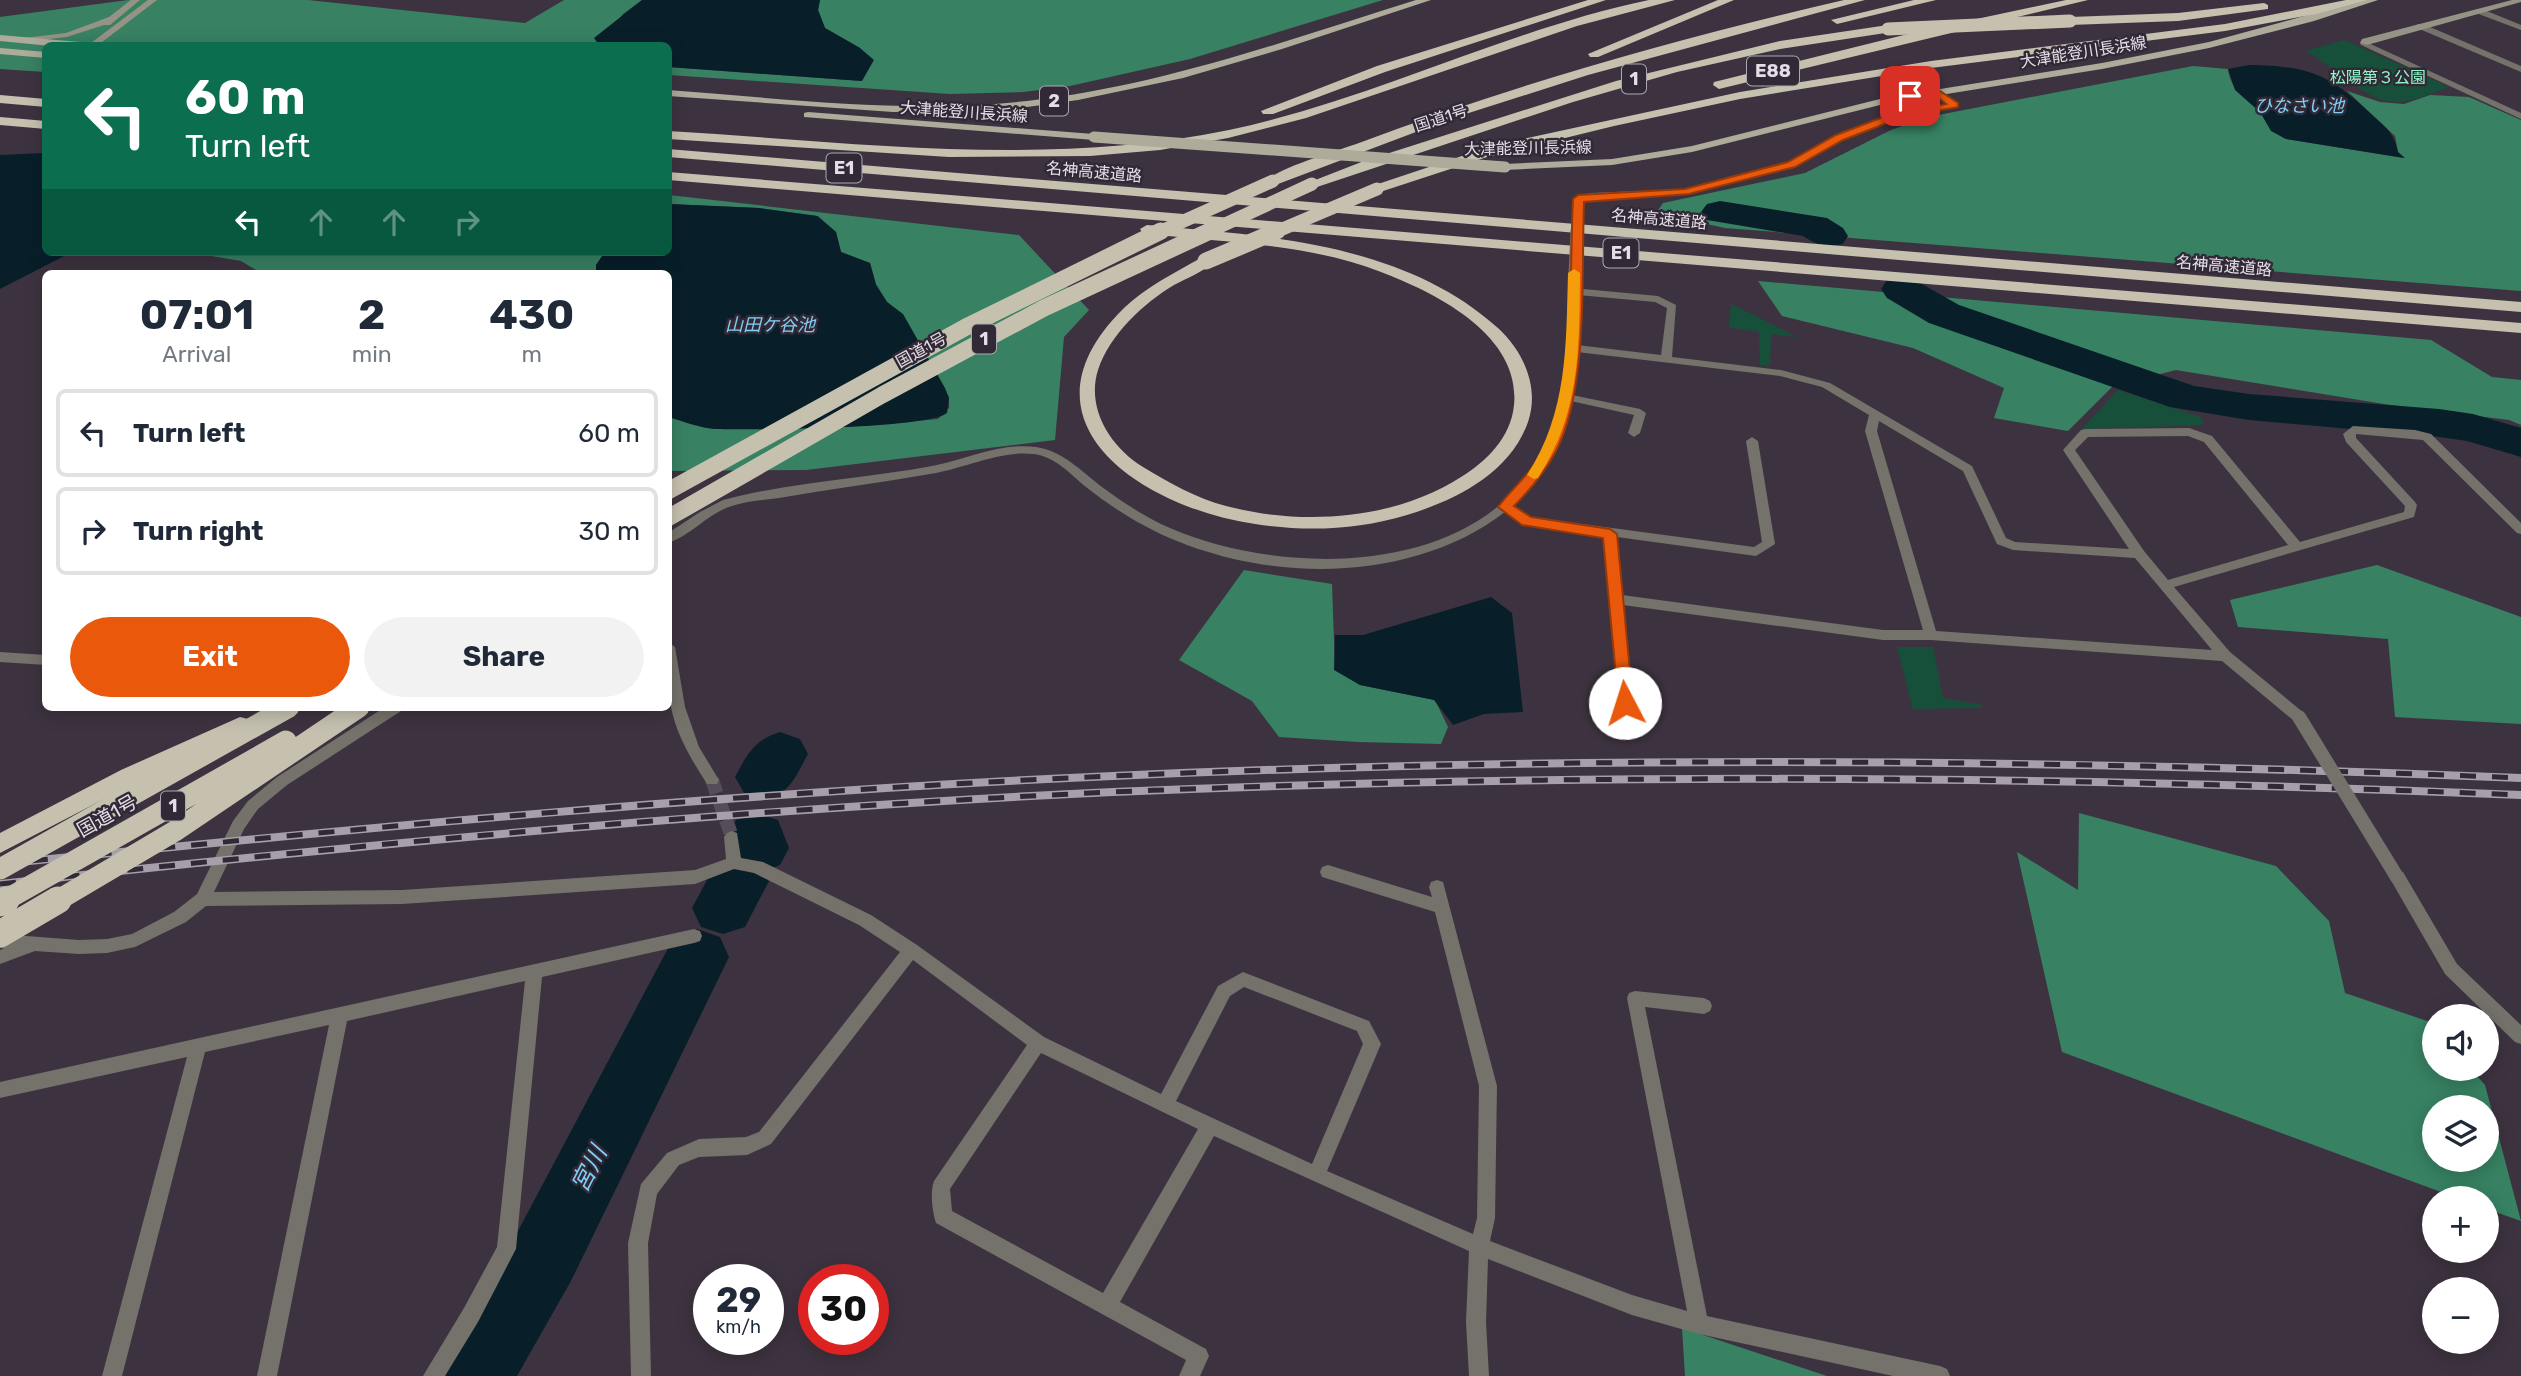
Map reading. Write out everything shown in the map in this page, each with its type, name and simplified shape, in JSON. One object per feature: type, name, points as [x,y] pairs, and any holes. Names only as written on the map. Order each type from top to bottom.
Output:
[{"type":"highway","points":[[1089,152],[1151,144],[1209,131],[1392,65],[1601,0]]},
{"type":"highway","points":[[672,135],[980,152],[1089,152],[1168,145],[1263,125],[1569,25],[1620,10],[1669,0]]},
{"type":"highway","name":"国道1号","points":[[672,489],[861,382],[1027,295],[1162,229],[1410,122],[1604,50],[1728,0]]},
{"type":"highway","points":[[1314,164],[1487,100],[1560,77],[1708,35],[1859,0]]},
{"type":"highway","name":"E88","points":[[1387,156],[1590,86],[1821,23],[1930,0]]},
{"type":"highway","name":"E88","points":[[720,180],[1228,237],[1306,250],[1376,266],[1446,294],[1472,312],[1506,345],[1523,386],[1522,411],[1511,438],[1486,468],[1454,490],[1415,506],[1363,519],[1310,522],[1255,517],[1199,503],[1152,482],[1120,459],[1093,425],[1085,393],[1088,369],[1104,337],[1125,314],[1158,287],[1206,261],[1377,189],[1597,118],[1782,68],[2082,0]]},
{"type":"highway","name":"国道1号","points":[[672,516],[894,389],[1044,308],[1312,184],[1387,156],[1664,71],[1774,45],[1888,29],[1959,23],[2212,15],[2301,0]]},
{"type":"highway","points":[[1487,153],[1602,122],[1758,90],[1995,56],[2216,30],[2267,22],[2361,0]]},
{"type":"highway","points":[[0,99],[42,102]]},
{"type":"highway","points":[[0,121],[42,125]]},
{"type":"highway","name":"名神高速道路","points":[[672,153],[2521,307]]},
{"type":"highway","name":"名神高速道路","points":[[672,176],[2521,328]]},
{"type":"highway","points":[[0,844],[129,776],[269,711]]},
{"type":"highway","name":"国道1号","points":[[0,869],[282,711]]},
{"type":"highway","name":"国道1号","points":[[0,903],[339,711]]},
{"type":"highway","points":[[0,933],[174,831],[353,711]]},
{"type":"main road","name":"大津能登川長浜線","points":[[672,93],[891,108],[1027,104],[1148,84],[1426,0]]},
{"type":"main road","name":"大津能登川長浜線","points":[[672,104],[1505,167],[1562,166],[1652,157],[1736,139],[1884,101],[2158,56],[2260,33],[2372,0]]},
{"type":"main road","points":[[0,38],[48,42]]},
{"type":"main road","points":[[0,51],[42,55]]},
{"type":"street","points":[[86,42],[136,0]]},
{"type":"street","points":[[88,42],[153,0]]},
{"type":"street","points":[[1396,9],[1413,0]]},
{"type":"street","points":[[2521,0],[2364,43],[2521,116]]},
{"type":"street","points":[[2479,11],[2521,28]]},
{"type":"street","points":[[24,40],[67,35],[112,19]]},
{"type":"street","points":[[2420,26],[2521,69]]},
{"type":"street","points":[[672,537],[726,504],[827,485],[921,472],[974,461],[997,452],[1019,449],[1056,456],[1129,513],[1176,536],[1226,552],[1278,562],[1327,565],[1387,559],[1445,542],[1505,507],[1527,485],[1550,449],[1567,397],[1573,348],[1578,199],[1591,196],[1686,192],[1791,164],[1870,125],[1898,115],[1955,105],[1937,92]]},
{"type":"street","points":[[1573,291],[1658,299],[1672,307],[1666,359]]},
{"type":"street","points":[[1573,348],[1802,377],[1826,385],[1968,469],[2001,541],[2013,546],[2139,554]]},
{"type":"street","points":[[1567,397],[1640,412],[1634,433]]},
{"type":"street","points":[[1875,415],[1871,431],[1931,635]]},
{"type":"street","points":[[2167,585],[2410,514],[2411,505],[2350,439],[2349,434],[2353,430],[2415,433],[2436,443],[2521,530]]},
{"type":"street","points":[[2297,547],[2208,439],[2189,432],[2085,433],[2069,450],[2139,554],[2225,656],[2299,717],[2398,877],[2451,969],[2521,1036]]},
{"type":"street","points":[[1505,507],[1527,521],[1756,552],[1769,544],[1752,441]]},
{"type":"street","points":[[1610,534],[1625,703]]},
{"type":"street","points":[[1616,599],[1883,635],[1931,635],[2225,656]]},
{"type":"street","points":[[0,657],[42,660]]},
{"type":"street","points":[[672,671],[678,707],[692,748],[712,780]]},
{"type":"street","points":[[0,941],[15,940],[31,945],[107,946],[135,940],[180,917],[202,899],[238,825],[253,805],[282,781],[390,711]]},
{"type":"street","points":[[732,837],[734,863]]},
{"type":"street","points":[[202,899],[415,896],[695,877],[734,863],[757,867],[853,914],[911,950],[1038,1043],[1316,1175],[1479,1246],[1632,1306],[1699,1324],[1940,1376]]},
{"type":"street","points":[[1328,872],[1442,907]]},
{"type":"street","points":[[1437,887],[1488,1086],[1486,1218],[1479,1246],[1476,1322],[1479,1376]]},
{"type":"street","points":[[0,1090],[694,936]]},
{"type":"street","points":[[0,957],[31,945]]},
{"type":"street","points":[[641,1376],[638,1242],[648,1190],[673,1159],[686,1153],[699,1148],[747,1146],[765,1138],[911,950]]},
{"type":"street","points":[[433,1376],[471,1315],[506,1249],[534,972]]},
{"type":"street","points":[[1164,1105],[1224,991],[1243,979],[1363,1027],[1372,1044],[1316,1175]]},
{"type":"street","points":[[1699,1324],[1635,998],[1704,1006]]},
{"type":"street","points":[[267,1376],[340,1014]]},
{"type":"street","points":[[1038,1043],[941,1187],[943,1216],[1199,1356],[1189,1376]]},
{"type":"street","points":[[112,1376],[198,1046]]},
{"type":"street","points":[[1107,1305],[1210,1126]]},
{"type":"green space","points":[[128,0],[308,0],[525,23],[564,0],[642,0],[623,14],[601,42],[42,42],[42,72],[0,69],[0,17]]},
{"type":"green space","points":[[820,0],[1383,0],[1190,59],[1070,86],[1023,92],[950,94],[672,75],[672,67],[862,81],[860,48],[825,28],[818,10]]},
{"type":"green space","name":"松陽第３公園","points":[[2344,40],[2449,87],[2407,101],[2389,102],[2364,91],[2305,51]]},
{"type":"green space","points":[[2193,66],[2228,69],[2232,83],[2239,93],[2264,116],[2272,129],[2286,139],[2403,158],[2398,152],[2395,136],[2347,91],[2380,102],[2404,104],[2430,95],[2469,97],[2521,120],[2521,291],[1725,228],[1656,213],[1663,203],[1805,173],[1891,130],[1928,117]]},
{"type":"green space","points":[[672,195],[1019,235],[1089,310],[1064,337],[1055,440],[806,470],[672,471],[672,418],[714,429],[861,426],[938,419],[949,408],[949,398],[903,315],[887,302],[876,284],[870,263],[841,252],[836,232],[818,216],[759,208],[672,204]]},
{"type":"green space","points":[[212,256],[602,256],[596,270],[256,270],[241,261]]},
{"type":"green space","points":[[1758,281],[2431,340],[2492,377],[2521,380],[2521,425],[2509,420],[2384,404],[2176,370],[2113,386],[2068,431],[1994,418],[2004,388],[1913,348],[1782,316]]},
{"type":"green space","points":[[1731,304],[1797,337],[1771,334],[1770,366],[1760,365],[1759,332],[1729,327]]},
{"type":"green space","points":[[2118,390],[2201,417],[2203,425],[2082,429]]},
{"type":"green space","points":[[2377,565],[2521,617],[2521,724],[2395,717],[2388,639],[2238,627],[2230,600]]},
{"type":"green space","points":[[1244,570],[1332,584],[1335,670],[1360,685],[1435,700],[1448,727],[1441,744],[1279,737],[1252,701],[1179,660]]},
{"type":"green space","points":[[1897,647],[1933,647],[1943,698],[1982,705],[1982,708],[1913,709]]},
{"type":"green space","points":[[2079,813],[2276,866],[2329,921],[2345,993],[2422,1019],[2422,1081],[2482,1081],[2485,1085],[2488,1095],[2422,1095],[2422,1172],[2499,1172],[2499,1138],[2521,1221],[2499,1213],[2499,1186],[2425,1186],[2062,1052],[2017,852],[2078,890]]},
{"type":"green space","points":[[1682,1328],[1827,1376],[1685,1376]]},
{"type":"water","points":[[642,0],[820,0],[818,10],[825,28],[860,48],[874,60],[862,81],[672,67],[672,42],[597,42],[594,38]]},
{"type":"water","name":"ひなさい池","points":[[2249,65],[2303,70],[2329,81],[2356,100],[2385,127],[2392,135],[2398,152],[2405,158],[2286,139],[2271,131],[2260,112],[2235,90],[2228,69]]},
{"type":"water","points":[[42,153],[42,256],[64,256],[0,289],[0,155]]},
{"type":"water","name":"山田ケ谷池","points":[[672,204],[759,208],[817,216],[836,232],[841,252],[870,263],[876,285],[887,302],[903,314],[945,388],[949,398],[947,413],[933,418],[874,425],[764,429],[710,428],[672,418],[672,270],[596,270],[602,256],[672,256]]},
{"type":"water","points":[[1491,597],[1512,613],[1523,712],[1484,714],[1453,725],[1434,700],[1360,685],[1334,670],[1335,635],[1363,635]]},
{"type":"waterway","points":[[1720,212],[1814,226],[1829,236]]},
{"type":"waterway","points":[[1901,289],[1944,314],[2186,398],[2249,407],[2439,423],[2473,428],[2521,443]]},
{"type":"waterway","name":"宮川","points":[[764,777],[780,754]]},
{"type":"waterway","name":"宮川","points":[[757,837],[759,848]]},
{"type":"waterway","name":"宮川","points":[[723,908],[738,881]]},
{"type":"waterway","name":"宮川","points":[[473,1376],[545,1255],[697,957]]},
{"type":"tunnel","points":[[712,780],[732,837]]},
{"type":"railway","points":[[0,864],[417,824],[695,801],[974,783],[1289,769],[1641,762],[1993,763],[2521,778]]},
{"type":"railway","points":[[0,884],[556,829],[834,808],[1113,792],[1465,781],[1817,779],[1993,780],[2521,795]]},
{"type":"slow traffic","points":[[1534,475],[1550,449],[1567,397],[1573,348],[1574,273]]},
{"type":"route","points":[[1625,703],[1610,534],[1527,521],[1505,507],[1527,485],[1550,449],[1567,397],[1573,348],[1578,199],[1591,196],[1686,192],[1791,164],[1840,138],[1898,115],[1955,105],[1937,92],[1910,96]]}]
